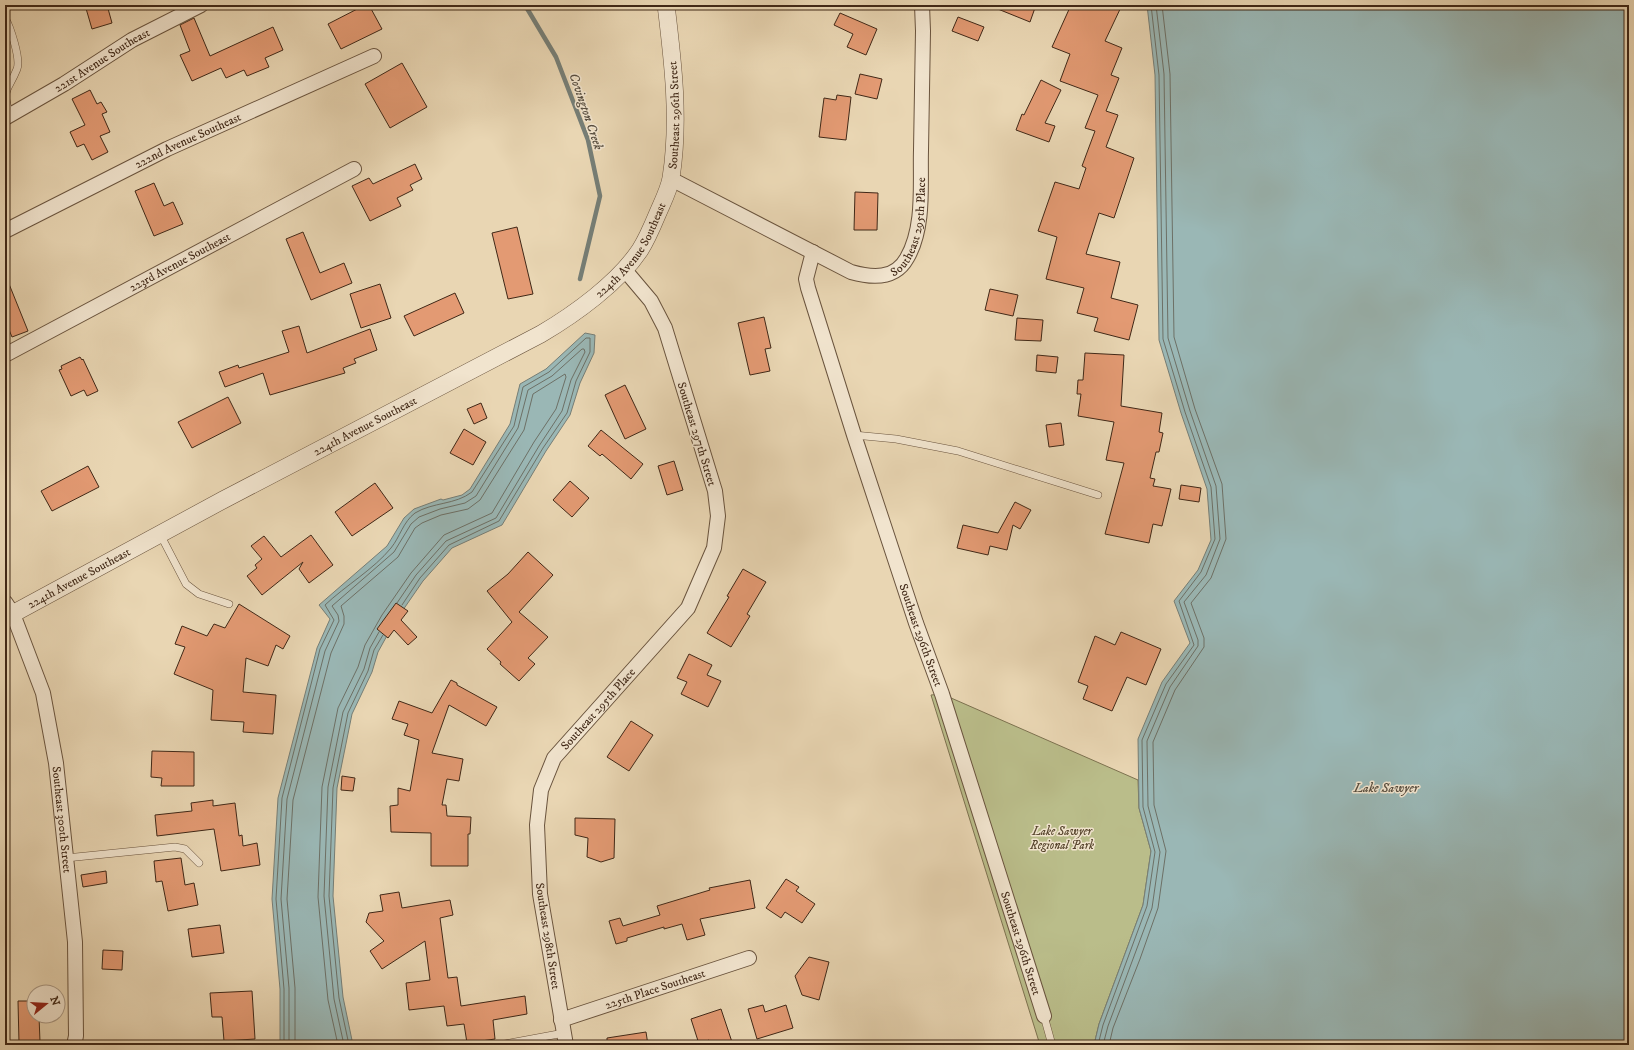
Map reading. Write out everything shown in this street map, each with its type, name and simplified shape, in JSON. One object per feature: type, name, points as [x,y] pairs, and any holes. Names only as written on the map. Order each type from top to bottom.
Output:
[{"type":"street","name":"221st Avenue Southeast","points":[[8,116],[64,84],[132,40],[201,5]]},
{"type":"street","name":"Southeast 296th Street","points":[[666,5],[673,65],[674,133],[671,179]]},
{"type":"street","name":"Southeast 295th Place","points":[[671,179],[851,272],[866,276],[878,277],[892,272],[907,259],[915,239],[920,208],[923,31],[922,5]]},
{"type":"street","name":"222nd Avenue Southeast","points":[[5,231],[167,149],[374,56]]},
{"type":"street","name":"223rd Avenue Southeast","points":[[5,355],[354,169]]},
{"type":"street","name":"224th Avenue Southeast","points":[[8,611],[160,534],[541,334],[584,306],[619,276],[639,250],[651,229],[671,179]]},
{"type":"street","name":"Southeast 296th Street","points":[[813,252],[806,279],[854,435],[916,623],[942,694],[1044,1016]]},
{"type":"street","name":"Southeast 297th Street","points":[[624,269],[651,301],[665,328],[715,491],[718,516],[714,548],[688,608]]},
{"type":"street","name":"Southeast 295th Place","points":[[537,825],[541,790],[554,758],[688,608]]},
{"type":"street","name":"Southeast 300th Street","points":[[8,611],[42,693],[56,763],[75,942],[76,1036],[74,1045]]},
{"type":"street","name":"Southeast 298th Street","points":[[537,825],[540,894],[564,1033]]},
{"type":"street","name":"225th Place Southeast","points":[[564,1033],[749,958]]},
{"type":"lane","points":[[5,18],[19,61],[17,68],[7,86],[6,101],[8,116]]},
{"type":"lane","points":[[854,435],[896,439],[958,451],[1098,495]]},
{"type":"lane","points":[[160,534],[186,584],[199,594],[229,604]]},
{"type":"lane","points":[[66,858],[175,847],[185,849],[199,863]]},
{"type":"lane","points":[[1044,1016],[1052,1045]]},
{"type":"lane","points":[[499,1045],[564,1033]]},
{"type":"green space","name":"Lake Sawyer Regional Park","points":[[942,694],[1138,780],[1139,808],[1151,851],[1143,905],[1099,1024],[1094,1045],[1040,1045],[931,695]]},
{"type":"water","name":"Lake Sawyer","points":[[1147,5],[1629,5],[1629,1045],[1094,1045],[1099,1024],[1143,905],[1151,851],[1139,808],[1138,739],[1162,682],[1190,643],[1174,601],[1198,570],[1211,540],[1207,489],[1181,413],[1159,340],[1155,75]]},
{"type":"water","points":[[585,333],[595,335],[594,353],[580,383],[570,415],[546,451],[502,525],[452,548],[423,581],[394,623],[378,652],[372,672],[352,714],[337,788],[333,896],[343,997],[353,1045],[280,1045],[280,989],[272,899],[278,798],[317,648],[330,619],[319,605],[387,546],[404,518],[414,509],[441,499],[443,500],[462,495],[470,489],[510,424],[520,384],[546,369]]},
{"type":"building","points":[[85,5],[107,5],[112,23],[92,29]]},
{"type":"building","points":[[365,5],[369,5],[382,29],[341,49],[328,24]]},
{"type":"building","points":[[988,5],[1036,5],[1030,22]]},
{"type":"building","points":[[1071,5],[1122,5],[1105,41],[1122,48],[1111,75],[1119,78],[1106,111],[1118,115],[1106,147],[1134,158],[1114,218],[1099,213],[1086,254],[1120,262],[1111,298],[1138,305],[1129,340],[1094,331],[1098,318],[1077,313],[1084,288],[1046,279],[1057,237],[1038,231],[1055,182],[1079,189],[1086,168],[1082,166],[1095,131],[1085,128],[1098,95],[1060,81],[1070,54],[1052,47]]},
{"type":"building","points":[[840,13],[877,29],[866,55],[847,47],[853,34],[834,25]]},
{"type":"building","points":[[958,17],[984,27],[978,41],[952,31]]},
{"type":"building","points":[[194,18],[210,56],[273,27],[283,50],[265,58],[269,67],[247,76],[244,70],[226,78],[221,68],[192,81],[180,55],[190,51],[180,25]]},
{"type":"building","points":[[402,63],[427,107],[390,128],[365,84]]},
{"type":"building","points":[[860,74],[882,79],[877,99],[855,94]]},
{"type":"building","points":[[1041,80],[1061,90],[1045,123],[1055,126],[1049,142],[1016,130],[1022,114],[1024,115]]},
{"type":"building","points":[[90,90],[97,104],[101,102],[107,112],[102,114],[110,132],[100,136],[108,152],[92,160],[84,144],[77,147],[70,132],[85,125],[72,99]]},
{"type":"building","points":[[837,95],[851,97],[846,140],[819,137],[824,98],[836,100]]},
{"type":"building","points":[[415,164],[422,179],[410,185],[413,190],[397,198],[401,206],[370,221],[352,186],[369,178],[373,184]]},
{"type":"building","points":[[154,183],[164,206],[173,202],[183,224],[154,236],[135,191]]},
{"type":"building","points":[[855,192],[878,193],[877,230],[854,230]]},
{"type":"building","points":[[517,227],[533,294],[508,299],[492,233]]},
{"type":"building","points":[[303,232],[320,273],[344,263],[352,283],[311,300],[286,239]]},
{"type":"building","points":[[5,274],[28,331],[12,337],[5,320]]},
{"type":"building","points":[[380,284],[391,318],[361,328],[350,294]]},
{"type":"building","points":[[990,289],[1018,295],[1013,316],[985,310]]},
{"type":"building","points":[[455,293],[464,313],[414,336],[404,316]]},
{"type":"building","points":[[764,317],[771,348],[765,349],[770,371],[750,375],[738,323]]},
{"type":"building","points":[[1017,318],[1043,320],[1041,341],[1015,340]]},
{"type":"building","points":[[299,326],[307,353],[370,329],[377,350],[354,359],[356,363],[343,368],[345,373],[270,395],[263,373],[225,387],[219,372],[238,365],[239,368],[289,352],[282,331]]},
{"type":"building","points":[[1085,353],[1124,355],[1121,406],[1162,413],[1159,432],[1163,433],[1159,452],[1156,452],[1150,478],[1155,479],[1153,486],[1171,489],[1162,526],[1153,524],[1149,543],[1105,534],[1124,463],[1106,460],[1114,422],[1078,416],[1081,394],[1077,394],[1078,380],[1083,380]]},
{"type":"building","points":[[1037,355],[1058,357],[1056,373],[1036,371]]},
{"type":"building","points":[[80,357],[82,360],[83,359],[98,391],[87,396],[84,390],[71,396],[59,370],[62,369],[61,366]]},
{"type":"building","points":[[625,385],[646,429],[625,439],[605,395]]},
{"type":"building","points":[[228,397],[241,423],[192,448],[178,422]]},
{"type":"building","points":[[481,403],[487,418],[474,424],[467,409]]},
{"type":"building","points":[[1061,423],[1064,445],[1049,447],[1046,425]]},
{"type":"building","points":[[464,429],[486,442],[473,465],[450,453]]},
{"type":"building","points":[[601,430],[643,464],[631,479],[602,454],[600,456],[588,446]]},
{"type":"building","points":[[674,461],[683,490],[667,495],[658,466]]},
{"type":"building","points":[[88,466],[99,487],[52,511],[41,491]]},
{"type":"building","points":[[570,481],[589,498],[572,517],[553,500]]},
{"type":"building","points":[[375,483],[393,508],[352,536],[335,512]]},
{"type":"building","points":[[1181,485],[1201,488],[1199,502],[1179,499]]},
{"type":"building","points":[[1015,502],[1031,510],[1020,529],[1013,525],[1007,550],[990,546],[988,555],[957,548],[963,525],[998,533]]},
{"type":"building","points":[[311,535],[333,565],[309,583],[299,569],[303,562],[262,595],[247,576],[257,568],[255,565],[262,559],[251,546],[264,536],[281,557]]},
{"type":"building","points":[[528,552],[553,575],[519,612],[548,637],[528,658],[535,664],[519,681],[500,664],[501,662],[487,649],[512,622],[487,591],[508,574]]},
{"type":"building","points":[[743,569],[766,582],[747,614],[750,616],[731,647],[707,633],[729,597],[727,596]]},
{"type":"building","points":[[396,603],[408,611],[401,620],[417,637],[408,645],[394,630],[388,638],[377,629]]},
{"type":"building","points":[[239,604],[290,636],[283,649],[276,645],[268,666],[246,658],[243,692],[276,695],[273,734],[243,732],[244,722],[211,720],[213,690],[174,674],[185,647],[175,644],[182,626],[207,636],[214,624],[225,628]]},
{"type":"building","points":[[1121,632],[1161,649],[1146,685],[1127,677],[1112,711],[1083,699],[1088,686],[1078,682],[1095,636],[1115,645]]},
{"type":"building","points":[[689,654],[712,665],[707,675],[721,681],[708,707],[681,694],[687,682],[677,678]]},
{"type":"building","points":[[451,680],[457,683],[457,685],[497,707],[486,726],[449,705],[432,753],[463,759],[459,781],[447,779],[442,805],[446,805],[447,816],[471,817],[470,834],[468,834],[468,866],[431,866],[431,833],[391,832],[390,806],[398,805],[398,788],[410,791],[419,740],[404,735],[408,724],[392,719],[399,701],[432,713]]},
{"type":"building","points":[[631,721],[653,735],[629,771],[607,757]]},
{"type":"building","points":[[152,751],[194,752],[194,786],[161,786],[162,778],[151,777]]},
{"type":"building","points":[[342,776],[355,778],[353,791],[341,790]]},
{"type":"building","points":[[213,800],[213,806],[235,803],[239,836],[242,835],[243,846],[257,843],[260,865],[221,871],[214,829],[157,836],[155,815],[192,811],[191,803]]},
{"type":"building","points":[[575,818],[615,819],[614,858],[601,862],[587,857],[588,838],[575,835]]},
{"type":"building","points":[[181,858],[185,885],[194,883],[198,905],[168,911],[162,881],[156,882],[154,861]]},
{"type":"building","points":[[106,871],[107,883],[83,887],[81,875]]},
{"type":"building","points":[[786,879],[799,887],[796,891],[815,904],[802,923],[785,912],[781,918],[766,908]]},
{"type":"building","points":[[750,880],[755,908],[700,919],[705,935],[687,940],[682,924],[664,929],[664,927],[627,938],[627,941],[616,944],[609,921],[620,918],[623,926],[660,915],[657,906],[710,890],[709,888]]},
{"type":"building","points":[[399,892],[402,908],[450,900],[453,915],[440,918],[448,978],[457,977],[461,1006],[525,996],[527,1014],[493,1020],[495,1039],[467,1043],[464,1024],[447,1026],[444,1006],[409,1010],[406,983],[430,980],[425,941],[382,969],[370,951],[384,941],[366,922],[369,913],[383,911],[380,895]]},
{"type":"building","points":[[220,925],[224,953],[192,957],[188,929]]},
{"type":"building","points":[[103,950],[123,951],[122,970],[102,969]]},
{"type":"building","points":[[809,957],[829,962],[819,1000],[802,995],[795,976]]},
{"type":"building","points":[[252,991],[255,1039],[224,1041],[222,1017],[212,1017],[210,993]]},
{"type":"building","points":[[18,1001],[26,1001],[26,1024],[39,1024],[40,1042],[19,1043]]},
{"type":"building","points":[[763,1005],[765,1012],[786,1005],[793,1028],[757,1039],[748,1009]]},
{"type":"building","points":[[721,1009],[733,1045],[711,1045],[709,1040],[699,1044],[691,1019]]},
{"type":"building","points":[[646,1032],[648,1045],[607,1045],[607,1038]]},
{"type":"waterway","name":"Covington Creek","points":[[525,5],[556,57],[588,140],[600,196],[580,279]]}]
